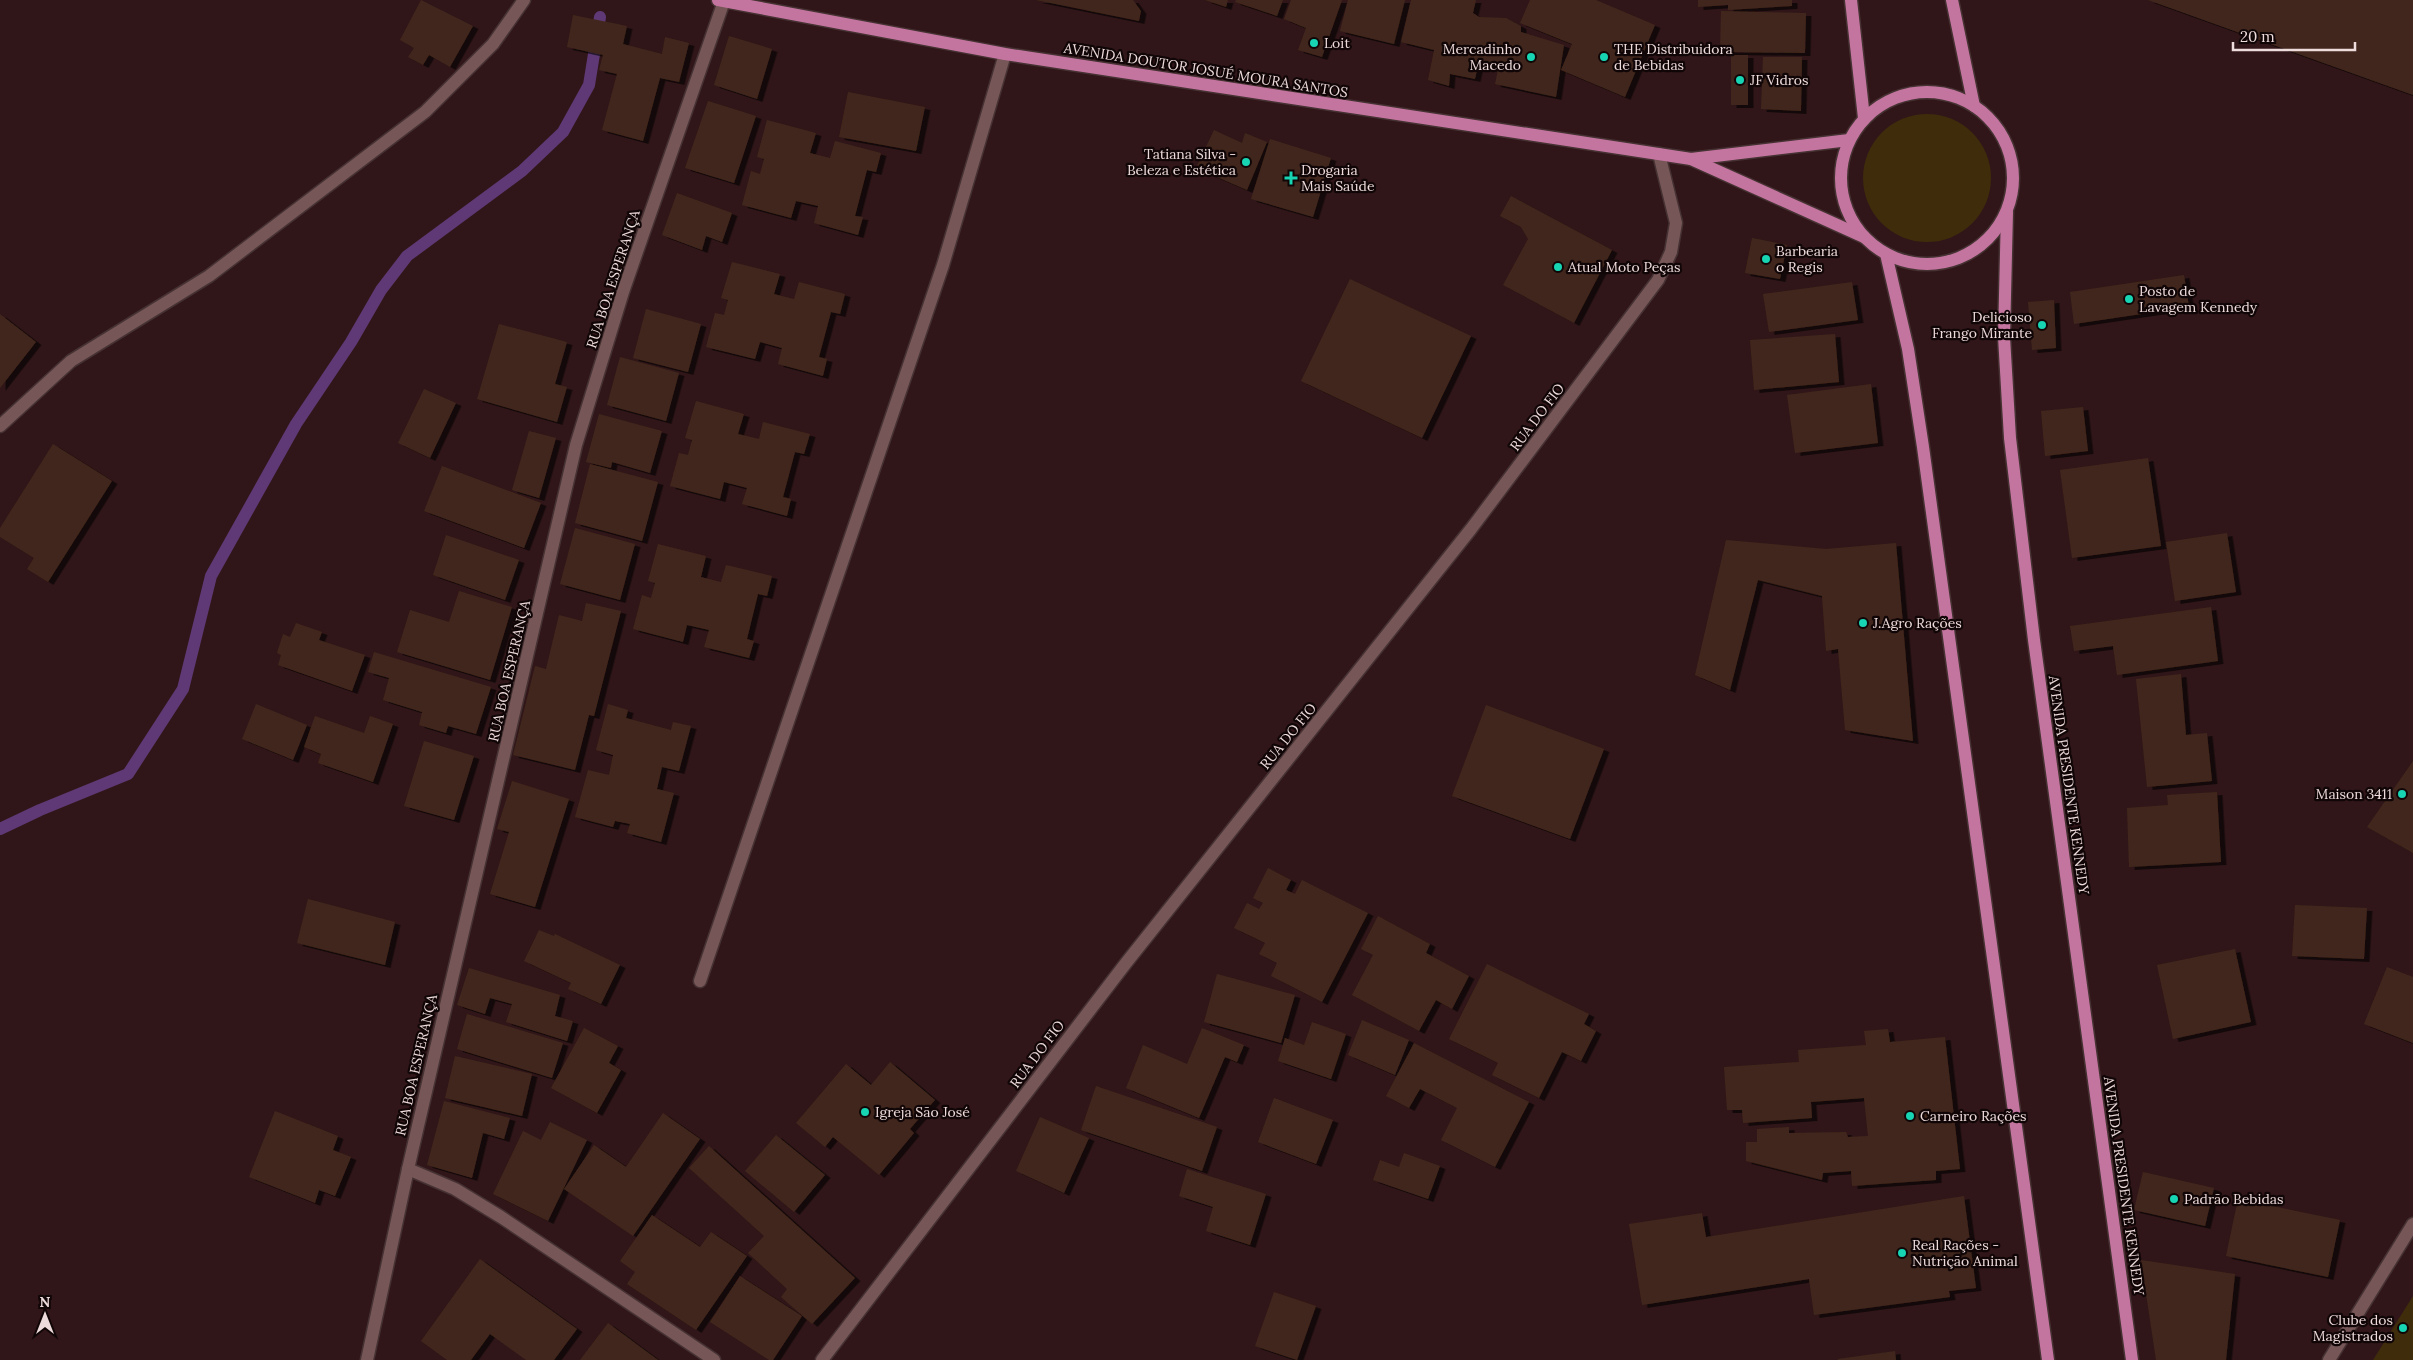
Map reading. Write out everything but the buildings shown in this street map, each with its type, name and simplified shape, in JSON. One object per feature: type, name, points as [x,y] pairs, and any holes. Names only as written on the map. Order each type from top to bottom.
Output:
[{"type":"main road","points":[[1851,0],[1864,118]]},
{"type":"main road","points":[[1952,0],[1974,106]]},
{"type":"main road","name":"AVENIDA DOUTOR JOSUÉ MOURA SANTOS","points":[[721,1],[1005,54],[1691,159]]},
{"type":"main road","name":"AVENIDA PRESIDENTE KENNEDY","points":[[2007,212],[1992,236],[1969,254],[1949,262],[1927,265],[1886,254],[1864,238],[1849,216],[1841,191],[1841,165],[1849,140],[1864,118],[1888,101],[1919,92],[1947,95],[1974,106],[1997,126],[2010,154],[2014,183],[2007,212],[2004,337],[2010,438],[2034,640],[2132,1360]]},
{"type":"main road","points":[[1691,159],[1849,140]]},
{"type":"main road","points":[[1691,159],[1864,238]]},
{"type":"main road","points":[[1886,254],[1908,348],[1923,448],[2048,1360]]},
{"type":"street","points":[[0,426],[72,361],[209,276],[425,112],[493,44],[524,0]]},
{"type":"street","name":"RUA BOA ESPERANÇA","points":[[367,1360],[408,1169],[576,445],[623,292],[721,1]]},
{"type":"street","points":[[700,981],[943,265],[1005,54]]},
{"type":"street","name":"RUA DO FIO","points":[[822,1360],[1126,963],[1471,529],[1658,280],[1671,252],[1676,223],[1659,154]]},
{"type":"street","points":[[408,1169],[454,1189],[501,1218],[714,1360]]},
{"type":"street","points":[[2329,1360],[2413,1224]]},
{"type":"shaded area","points":[[1927,114],[1952,118],[1973,132],[1987,153],[1991,178],[1987,203],[1973,224],[1952,238],[1927,242],[1902,238],[1881,224],[1867,203],[1863,178],[1867,153],[1881,132],[1902,118]]},
{"type":"shaded area","name":"Clube dos Magistrados","points":[[2413,1296],[2413,1360],[2373,1360]]},
{"type":"waterway","points":[[0,829],[40,810],[128,774],[183,689],[211,576],[296,424],[351,342],[381,290],[407,256],[522,171],[563,132],[589,85],[600,17]]},
{"type":"place","name":"Loit","points":[[1314,43]]},
{"type":"place","name":"Mercadinho Macedo","points":[[1531,57]]},
{"type":"place","name":"THE Distribuidora de Bebidas","points":[[1604,57]]},
{"type":"place","name":"JF Vidros","points":[[1740,80]]},
{"type":"place","name":"Tatiana Silva - Beleza e Estética","points":[[1246,162]]},
{"type":"place","name":"Drogaria Mais Saúde","points":[[1291,178]]},
{"type":"place","name":"Barbearia o Regis","points":[[1766,259]]},
{"type":"place","name":"Atual Moto Peças","points":[[1558,267]]},
{"type":"place","name":"Posto de Lavagem Kennedy","points":[[2129,299]]},
{"type":"place","name":"Delicioso Frango Mirante","points":[[2042,325]]},
{"type":"place","name":"J.Agro Rações","points":[[1863,623]]},
{"type":"place","name":"Maison 3411","points":[[2402,794]]},
{"type":"place","name":"Igreja São José","points":[[865,1112]]},
{"type":"place","name":"Carneiro Rações","points":[[1910,1116]]},
{"type":"place","name":"Padrão Bebidas","points":[[2174,1199]]},
{"type":"place","name":"Real Rações - Nutrição Animal","points":[[1902,1253]]},
{"type":"place","name":"Clube dos Magistrados","points":[[2403,1328]]}]
